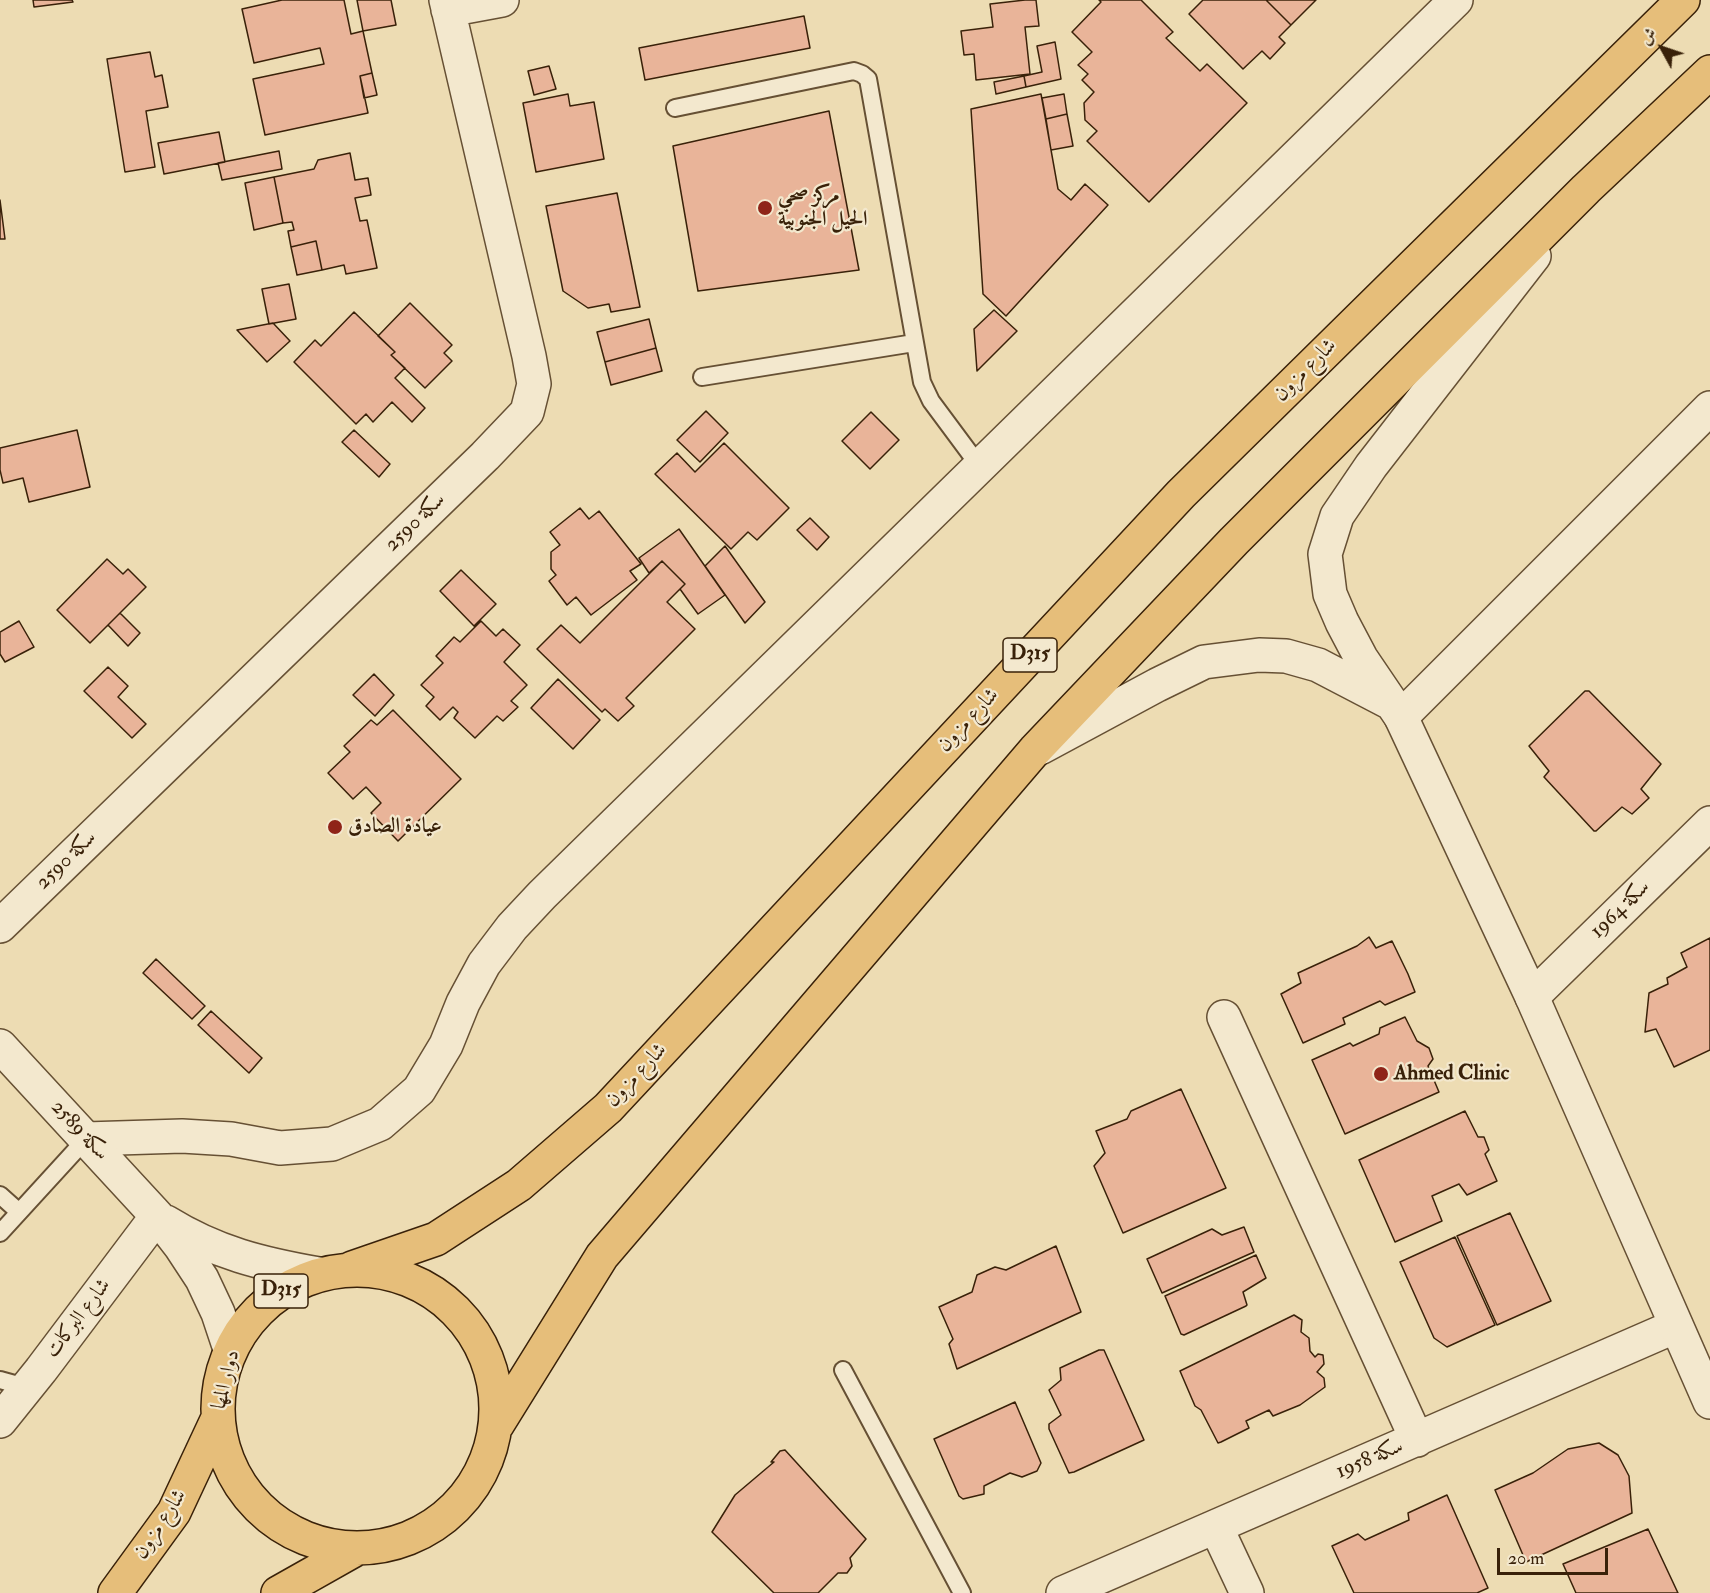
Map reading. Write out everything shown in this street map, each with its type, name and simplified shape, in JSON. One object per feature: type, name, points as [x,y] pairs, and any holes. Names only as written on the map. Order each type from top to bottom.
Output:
[{"type":"main road","name":"شارع مزون","points":[[352,1268],[436,1239],[519,1185],[608,1108],[1181,494],[1683,0]]},
{"type":"main road","name":"D315","points":[[497,1425],[602,1256],[1035,750],[1234,541],[1586,189],[1710,72]]},
{"type":"main road","name":"دوار المها","points":[[352,1268],[400,1275],[443,1298],[449,1304],[475,1333],[494,1377],[497,1425],[486,1465],[464,1500],[434,1527],[397,1544],[356,1549],[315,1543],[278,1525],[247,1497],[226,1460],[217,1420],[230,1349],[252,1316],[283,1290],[319,1274],[352,1268]]},
{"type":"main road","name":"شارع مزون","points":[[115,1593],[174,1512],[217,1420]]},
{"type":"main road","name":"D315","points":[[278,1593],[356,1549]]},
{"type":"street","points":[[447,5],[502,0]]},
{"type":"street","points":[[86,1139],[182,1136],[231,1139],[280,1148],[332,1144],[380,1124],[419,1089],[446,1045],[463,1003],[484,964],[512,927],[542,895],[1456,0]]},
{"type":"street","name":"سكة 2590","points":[[0,926],[477,465],[527,412],[534,384],[529,356],[447,5]]},
{"type":"street","points":[[1586,189],[1371,466],[1337,516],[1325,554],[1330,594],[1342,622],[1361,658],[1397,711],[1532,998],[1710,1402]]},
{"type":"street","points":[[1397,711],[1710,408]]},
{"type":"street","points":[[1035,750],[1204,662],[1259,655],[1286,656],[1318,665],[1397,711]]},
{"type":"street","name":"سكة 1964","points":[[1532,998],[1710,823]]},
{"type":"street","points":[[1224,1017],[1417,1440]]},
{"type":"street","name":"سكة 2589","points":[[0,1046],[157,1216],[181,1247],[202,1279],[218,1313],[230,1349]]},
{"type":"street","name":"سكة 2589","points":[[157,1216],[218,1249],[251,1260],[319,1274]]},
{"type":"street","name":"شارع البركات","points":[[0,1421],[14,1383],[157,1216]]},
{"type":"street","name":"سكة 1958","points":[[1063,1593],[1676,1326]]},
{"type":"street","points":[[1216,1527],[1247,1593]]},
{"type":"lane","points":[[675,108],[854,70],[868,79],[922,382],[931,401],[980,467]]},
{"type":"lane","points":[[702,378],[914,344]]},
{"type":"lane","points":[[0,1233],[86,1139]]},
{"type":"lane","points":[[0,1195],[18,1212]]},
{"type":"lane","points":[[843,1370],[962,1593]]},
{"type":"building","points":[[33,0],[72,0],[73,2],[34,7]]},
{"type":"building","points":[[282,0],[344,0],[351,34],[363,31],[372,73],[360,76],[368,113],[265,135],[253,79],[324,64],[320,48],[254,63],[242,9]]},
{"type":"building","points":[[357,0],[391,0],[396,25],[363,31]]},
{"type":"building","points":[[1036,0],[1039,26],[1025,27],[1030,74],[976,80],[974,54],[964,55],[961,31],[993,27],[990,4]]},
{"type":"building","points":[[1099,0],[1141,0],[1173,32],[1166,38],[1200,71],[1207,64],[1247,103],[1149,202],[1087,141],[1097,131],[1085,120],[1084,103],[1094,92],[1082,80],[1088,74],[1078,65],[1092,52],[1072,32],[1101,2]]},
{"type":"building","points":[[1203,0],[1266,0],[1291,25],[1279,37],[1285,43],[1270,59],[1262,51],[1243,69],[1189,14]]},
{"type":"building","points":[[1266,0],[1316,0],[1291,25]]},
{"type":"building","points":[[804,16],[810,48],[645,80],[639,48]]},
{"type":"building","points":[[1055,42],[1061,79],[1026,87],[1024,76],[1042,72],[1037,46]]},
{"type":"building","points":[[150,52],[155,77],[162,75],[168,107],[146,111],[155,167],[125,172],[107,59]]},
{"type":"building","points":[[549,66],[556,89],[534,95],[528,71]]},
{"type":"building","points":[[372,73],[377,95],[364,98],[360,76]]},
{"type":"building","points":[[1024,76],[1026,87],[996,94],[994,82]]},
{"type":"building","points":[[568,94],[570,106],[594,102],[604,159],[536,172],[523,103]]},
{"type":"building","points":[[1041,94],[1058,189],[1071,200],[1085,184],[1108,205],[1006,316],[983,294],[971,109]]},
{"type":"building","points":[[1064,94],[1067,114],[1046,119],[1042,98]]},
{"type":"building","name":"مركز صحي الحيل الجنوبية","points":[[829,111],[859,270],[698,291],[673,146]]},
{"type":"building","points":[[1067,114],[1073,146],[1051,150],[1046,119]]},
{"type":"building","points":[[219,132],[225,162],[164,174],[158,143]]},
{"type":"building","points":[[279,151],[282,169],[222,180],[218,163]]},
{"type":"building","points":[[350,153],[355,180],[368,178],[371,195],[355,198],[360,221],[367,220],[377,268],[346,274],[344,265],[322,270],[316,241],[291,247],[288,231],[294,230],[292,222],[283,223],[274,177],[314,169],[318,160]]},
{"type":"building","points":[[274,177],[283,223],[254,230],[245,183]]},
{"type":"building","points":[[617,193],[640,307],[611,312],[609,304],[588,308],[563,291],[546,206]]},
{"type":"building","points":[[0,200],[5,239],[0,239]]},
{"type":"building","points":[[316,241],[322,270],[297,275],[291,247]]},
{"type":"building","points":[[289,284],[296,319],[269,324],[262,289]]},
{"type":"building","points":[[410,303],[452,345],[444,353],[452,361],[425,388],[391,355],[395,352],[378,336]]},
{"type":"building","points":[[994,310],[1017,331],[977,371],[974,329]]},
{"type":"building","points":[[354,312],[395,352],[391,355],[405,368],[395,378],[425,408],[412,422],[392,402],[373,422],[366,414],[356,424],[294,362],[315,340],[321,346]]},
{"type":"building","points":[[649,319],[656,348],[605,362],[597,332]]},
{"type":"building","points":[[273,323],[290,341],[267,362],[237,330]]},
{"type":"building","points":[[656,348],[662,371],[611,385],[605,362]]},
{"type":"building","points":[[706,411],[728,433],[700,462],[677,440]]},
{"type":"building","points":[[871,412],[899,440],[870,469],[842,441]]},
{"type":"building","points":[[77,430],[90,487],[29,502],[23,478],[3,483],[0,470],[0,448]]},
{"type":"building","points":[[354,430],[390,464],[379,477],[342,442]]},
{"type":"building","points":[[724,443],[789,508],[757,540],[748,532],[731,549],[655,474],[677,453],[695,472]]},
{"type":"building","points":[[580,508],[589,519],[599,511],[641,564],[630,571],[637,580],[591,615],[576,597],[567,605],[549,581],[556,575],[551,569],[551,552],[560,545],[550,532]]},
{"type":"building","points":[[810,518],[829,537],[817,550],[797,530]]},
{"type":"building","points":[[679,529],[725,595],[698,614],[680,589],[685,584],[662,561],[649,573],[639,558]]},
{"type":"building","points":[[725,546],[765,602],[745,623],[705,566]]},
{"type":"building","points":[[107,559],[123,574],[128,569],[146,587],[90,643],[57,610]]},
{"type":"building","points":[[662,561],[685,584],[667,602],[695,629],[626,698],[634,706],[618,721],[605,709],[602,712],[537,649],[561,625],[580,643]]},
{"type":"building","points":[[461,570],[496,604],[474,626],[440,591]]},
{"type":"building","points":[[120,613],[140,633],[128,646],[108,625]]},
{"type":"building","points":[[19,621],[34,647],[5,662],[0,654],[0,632]]},
{"type":"building","points":[[481,621],[496,636],[503,629],[520,645],[504,662],[527,685],[511,701],[518,707],[503,721],[497,716],[475,738],[454,718],[458,712],[453,707],[440,720],[426,706],[434,697],[421,685],[443,663],[436,656],[454,637],[460,642]]},
{"type":"building","points":[[108,667],[128,686],[118,697],[146,724],[132,738],[84,691]]},
{"type":"building","points":[[374,674],[394,695],[375,716],[353,695]]},
{"type":"building","points":[[558,679],[600,720],[573,749],[531,708]]},
{"type":"building","points":[[1585,691],[1589,691],[1661,764],[1641,789],[1649,798],[1632,814],[1622,807],[1596,831],[1544,777],[1549,771],[1529,746]]},
{"type":"building","points":[[393,710],[461,779],[398,841],[371,813],[381,803],[366,787],[353,799],[328,773],[350,752],[344,746],[371,720],[377,725]]},
{"type":"building","points":[[1369,937],[1376,948],[1392,941],[1415,992],[1385,1005],[1380,1001],[1343,1018],[1345,1024],[1303,1043],[1281,994],[1301,983],[1298,973],[1357,946]]},
{"type":"building","points":[[1710,938],[1710,1050],[1674,1067],[1656,1029],[1645,1032],[1649,993],[1668,984],[1667,978],[1687,967],[1681,953]]},
{"type":"building","points":[[156,959],[205,1006],[192,1019],[143,973]]},
{"type":"building","points":[[211,1011],[262,1058],[249,1073],[198,1025]]},
{"type":"building","points":[[1405,1017],[1417,1041],[1429,1048],[1433,1059],[1428,1066],[1439,1092],[1345,1134],[1312,1060],[1350,1043],[1353,1046],[1379,1034],[1380,1028]]},
{"type":"building","points":[[1181,1089],[1226,1188],[1123,1233],[1094,1166],[1105,1153],[1096,1131],[1127,1119],[1131,1111]]},
{"type":"building","points":[[1465,1111],[1478,1137],[1484,1137],[1489,1150],[1485,1154],[1497,1181],[1467,1195],[1459,1184],[1432,1196],[1442,1221],[1395,1242],[1359,1160]]},
{"type":"building","points":[[1510,1213],[1551,1301],[1497,1325],[1457,1236]]},
{"type":"building","points":[[1244,1227],[1254,1252],[1162,1293],[1147,1259],[1212,1229],[1222,1235]]},
{"type":"building","points":[[1455,1237],[1495,1325],[1447,1347],[1434,1338],[1400,1262]]},
{"type":"building","points":[[1056,1246],[1081,1312],[957,1369],[949,1344],[953,1339],[939,1307],[972,1292],[977,1275],[995,1267],[1006,1270]]},
{"type":"building","points":[[1256,1255],[1266,1278],[1243,1292],[1247,1305],[1184,1335],[1181,1334],[1165,1296]]},
{"type":"building","points":[[1294,1315],[1302,1320],[1301,1332],[1309,1338],[1310,1351],[1315,1357],[1318,1354],[1323,1355],[1324,1364],[1317,1372],[1324,1378],[1325,1387],[1300,1405],[1273,1416],[1269,1410],[1246,1421],[1249,1428],[1218,1443],[1201,1410],[1195,1406],[1180,1371]]},
{"type":"building","points":[[1099,1350],[1104,1350],[1144,1440],[1069,1473],[1049,1429],[1049,1424],[1061,1415],[1049,1390],[1061,1380],[1060,1368]]},
{"type":"building","points":[[1015,1402],[1041,1463],[1037,1471],[1022,1477],[1010,1473],[984,1486],[984,1494],[963,1499],[959,1496],[934,1439]]},
{"type":"building","points":[[1599,1443],[1618,1455],[1629,1476],[1632,1513],[1526,1562],[1495,1490],[1533,1473],[1568,1449]]},
{"type":"building","points":[[785,1450],[866,1539],[850,1558],[852,1566],[847,1573],[838,1573],[818,1593],[774,1593],[712,1532],[735,1495],[774,1462],[771,1462],[780,1451]]},
{"type":"building","points":[[1447,1495],[1488,1588],[1477,1593],[1354,1593],[1332,1546],[1358,1534],[1365,1540],[1409,1520],[1408,1513]]},
{"type":"building","points":[[1648,1529],[1678,1593],[1576,1593],[1563,1564]]},
{"type":"place","name":"مركز صحي الحيل الجنوبية","points":[[765,208]]},
{"type":"place","name":"عيادة الصادق","points":[[335,827]]},
{"type":"place","name":"Ahmed Clinic","points":[[1381,1074]]}]
